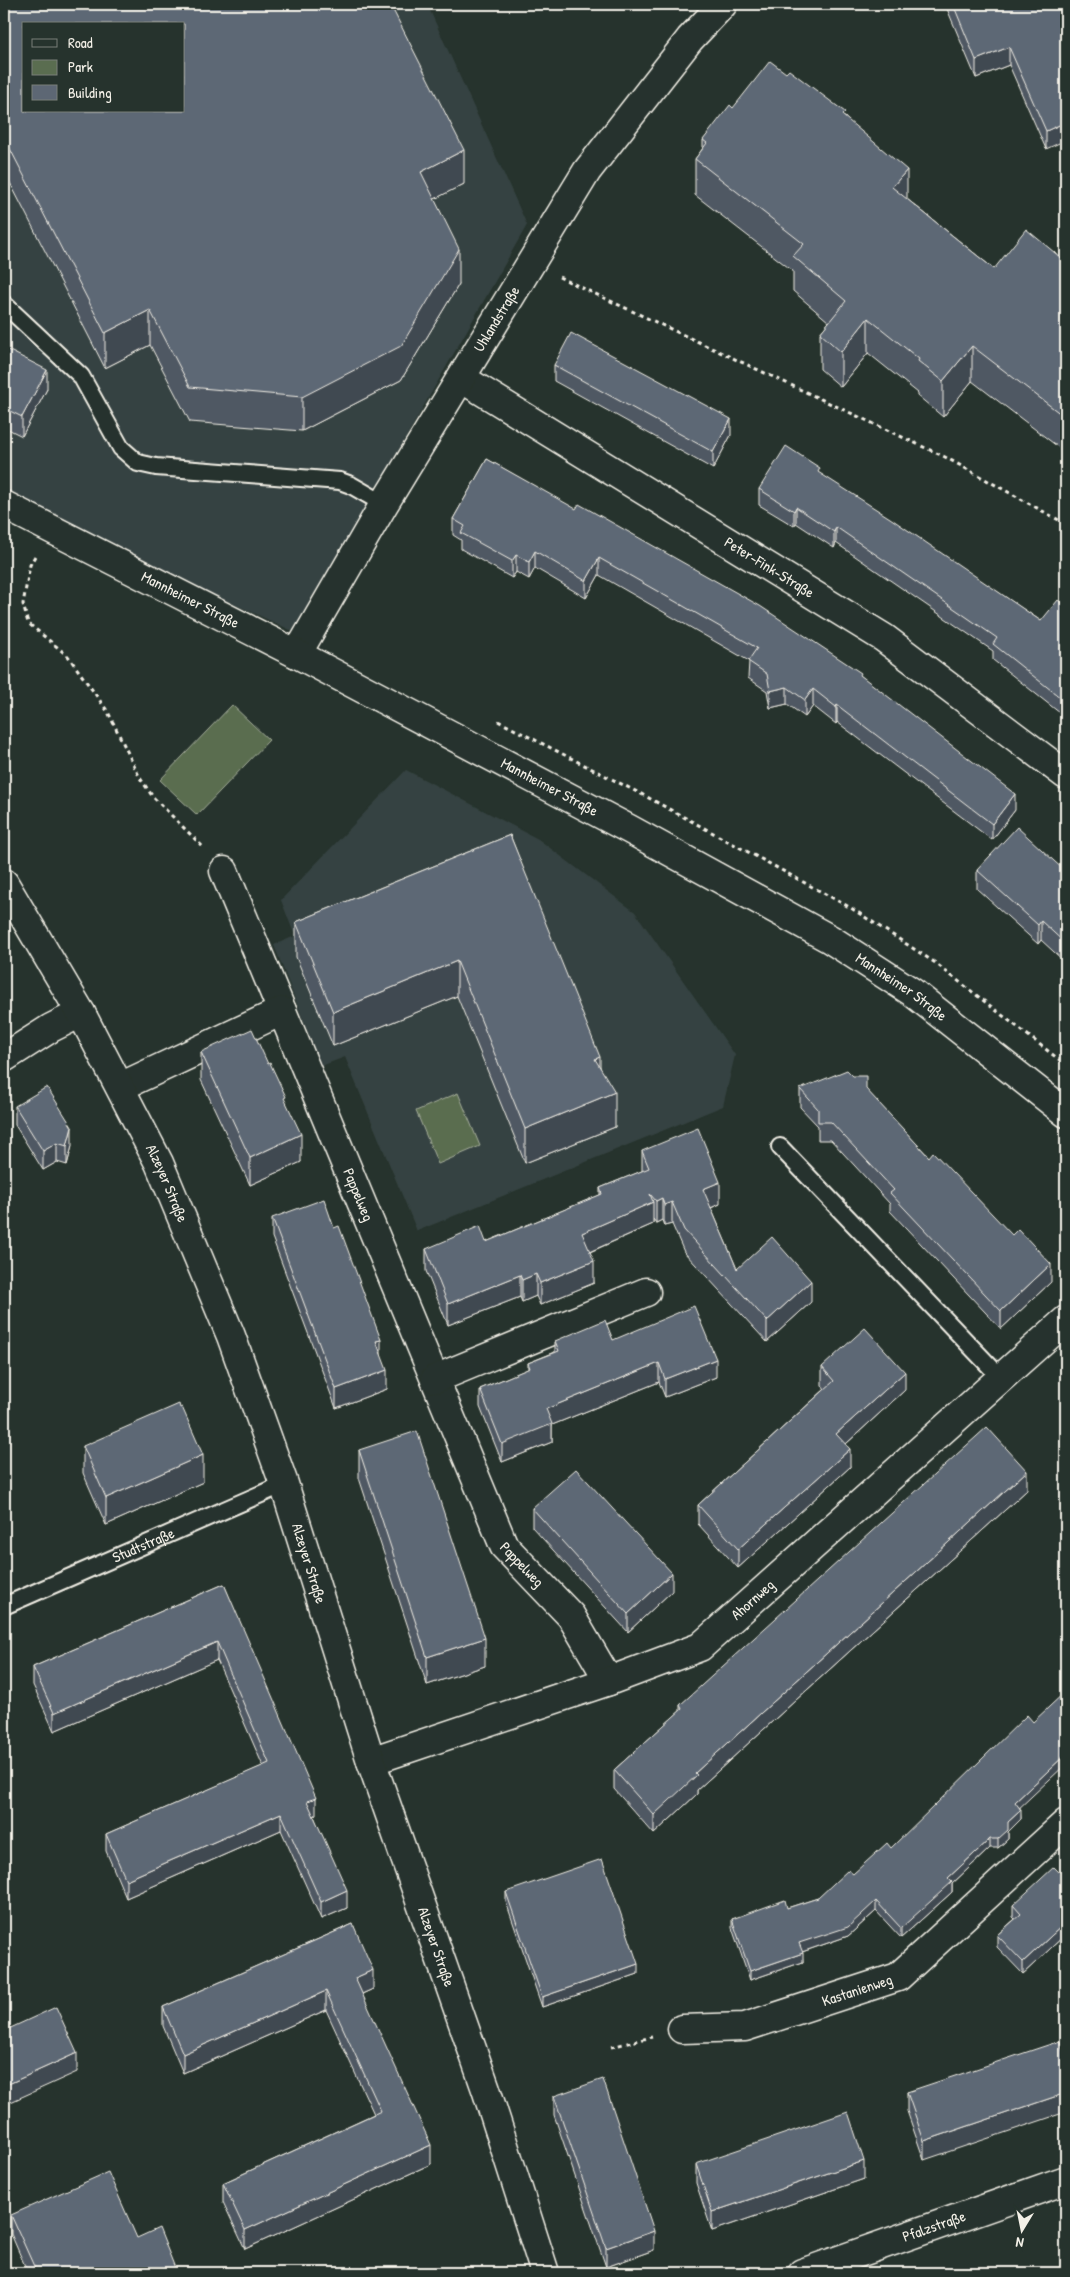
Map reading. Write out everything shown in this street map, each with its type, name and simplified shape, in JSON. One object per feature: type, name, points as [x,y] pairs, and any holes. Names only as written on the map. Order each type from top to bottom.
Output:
[{"type":"street","name":"Uhlandstraße","points":[[297,654],[384,504],[587,170],[690,39],[723,4]]},
{"type":"street","name":"Peter-Fink-Straße","points":[[461,378],[884,638],[1066,776]]},
{"type":"street","name":"Mannheimer Straße","points":[[4,505],[297,654],[629,829],[830,939],[912,992],[1066,1113]]},
{"type":"street","name":"Pappelweg","points":[[224,871],[504,1546],[571,1616],[609,1681]]},
{"type":"street","name":"Alzeyer Straße","points":[[4,883],[81,1013],[159,1164],[231,1336],[284,1484],[370,1761],[486,2089],[545,2273]]},
{"type":"street","points":[[120,1088],[282,1010]]},
{"type":"street","points":[[4,1058],[52,1028],[81,1013]]},
{"type":"street","points":[[435,1379],[646,1292]]},
{"type":"street","name":"Ahornweg","points":[[370,1761],[609,1681],[700,1647],[1066,1320]]},
{"type":"street","name":"Kastanienweg","points":[[682,2029],[745,2027],[898,1977],[1066,1824]]},
{"type":"street","name":"Pfalzstraße","points":[[802,2273],[1066,2180]]},
{"type":"lane","points":[[4,304],[80,376],[121,448],[138,463],[156,468],[340,481],[351,485],[384,504]]},
{"type":"lane","points":[[780,1147],[1001,1378]]},
{"type":"lane","name":"Studtstraße","points":[[4,1606],[284,1484]]},
{"type":"path","points":[[530,265],[577,284],[945,457],[1066,524]]},
{"type":"path","points":[[37,551],[30,565],[23,604],[28,623],[68,656],[108,712],[140,778],[153,796],[196,838],[224,871]]},
{"type":"path","points":[[611,2047],[682,2029]]},
{"type":"shaded area","points":[[4,4],[427,4],[527,225],[295,632],[4,499]]},
{"type":"shaded area","points":[[406,770],[538,839],[635,912],[735,1055],[723,1106],[417,1231],[345,1057],[321,1066],[274,945],[295,936],[281,900]]},
{"type":"green space","points":[[232,705],[269,740],[197,815],[160,780]]},
{"type":"green space","points":[[458,1093],[480,1146],[438,1164],[416,1111]]},
{"type":"building","points":[[4,4],[390,4],[464,150],[421,172],[459,249],[401,346],[302,397],[190,387],[150,310],[105,333],[4,137]]},
{"type":"building","points":[[953,4],[1066,4],[1066,122],[1046,131],[1009,47],[976,60]]},
{"type":"building","points":[[770,61],[786,73],[789,70],[845,112],[842,115],[907,170],[892,187],[994,269],[1026,229],[1066,262],[1066,418],[972,346],[943,381],[868,318],[841,352],[820,333],[846,301],[793,256],[804,244],[695,159],[707,143],[703,140],[730,105],[733,108]]},
{"type":"building","points":[[571,333],[731,419],[713,452],[554,365]]},
{"type":"building","points":[[4,348],[47,370],[22,417],[4,408]]},
{"type":"building","points":[[786,446],[820,468],[818,472],[890,518],[1041,621],[1058,600],[1066,607],[1066,702],[993,644],[997,638],[836,527],[834,532],[796,507],[794,511],[759,489]]},
{"type":"building","points":[[487,459],[576,509],[579,504],[760,606],[861,673],[860,675],[1015,794],[992,824],[837,705],[836,707],[813,689],[805,700],[787,687],[770,691],[767,674],[748,661],[757,648],[599,558],[586,581],[535,551],[529,562],[516,555],[512,561],[461,533],[465,526],[453,519]]},
{"type":"building","points":[[1017,827],[1066,872],[1066,944],[1041,921],[1038,925],[977,870]]},
{"type":"building","points":[[510,835],[600,1057],[595,1059],[615,1092],[525,1129],[457,961],[333,1012],[296,922]]},
{"type":"building","points":[[252,1029],[286,1097],[284,1098],[301,1134],[250,1158],[201,1052]]},
{"type":"building","points":[[847,1070],[853,1076],[866,1076],[866,1089],[929,1157],[933,1152],[1012,1235],[1018,1229],[1051,1264],[1001,1311],[890,1193],[894,1190],[831,1122],[818,1122],[818,1109],[800,1089]]},
{"type":"building","points":[[47,1087],[72,1127],[67,1146],[57,1143],[43,1151],[15,1106]]},
{"type":"building","points":[[698,1128],[720,1182],[703,1189],[737,1269],[772,1237],[811,1281],[767,1321],[684,1230],[672,1202],[664,1205],[662,1198],[656,1201],[650,1194],[653,1202],[582,1233],[594,1261],[540,1283],[536,1274],[522,1280],[520,1275],[448,1304],[426,1249],[480,1226],[486,1242],[602,1194],[600,1188],[649,1168],[642,1151]]},
{"type":"building","points":[[324,1199],[334,1228],[339,1226],[381,1340],[376,1341],[387,1370],[336,1389],[272,1218]]},
{"type":"building","points":[[694,1306],[716,1359],[665,1379],[659,1363],[546,1409],[552,1424],[502,1444],[480,1389],[530,1368],[528,1363],[559,1351],[555,1341],[605,1320],[613,1340]]},
{"type":"building","points":[[865,1328],[905,1372],[836,1434],[850,1449],[738,1549],[698,1505],[834,1381],[822,1367]]},
{"type":"building","points":[[179,1404],[203,1455],[106,1498],[83,1446]]},
{"type":"building","points":[[987,1427],[1027,1471],[695,1773],[697,1775],[654,1815],[614,1770],[682,1709],[680,1705]]},
{"type":"building","points":[[417,1431],[485,1638],[427,1657],[359,1450]]},
{"type":"building","points":[[576,1469],[672,1573],[628,1614],[532,1508]]},
{"type":"building","points":[[224,1584],[316,1798],[307,1801],[347,1890],[321,1902],[281,1813],[126,1880],[106,1834],[269,1763],[217,1642],[54,1713],[33,1667]]},
{"type":"building","points":[[1066,1691],[1066,1754],[1015,1802],[1021,1810],[1008,1822],[1008,1830],[998,1839],[990,1839],[948,1878],[952,1882],[901,1928],[876,1901],[848,1927],[799,1943],[803,1953],[750,1971],[732,1919],[785,1900],[787,1908],[818,1898],[848,1870],[853,1874],[887,1843],[891,1848],[1027,1715],[1033,1722]]},
{"type":"building","points":[[602,1859],[638,1964],[542,1997],[506,1892]]},
{"type":"building","points":[[1054,1867],[1060,1873],[1066,1867],[1066,1922],[1023,1962],[997,1935],[1021,1914],[1013,1905]]},
{"type":"building","points":[[353,1924],[373,1970],[355,1978],[431,2145],[245,2230],[223,2183],[381,2111],[326,1991],[183,2054],[163,2007]]},
{"type":"building","points":[[56,2007],[77,2053],[4,2086],[4,2031]]},
{"type":"building","points":[[1060,2041],[1066,2060],[1066,2093],[924,2141],[907,2092]]},
{"type":"building","points":[[603,2079],[654,2231],[606,2248],[554,2096]]},
{"type":"building","points":[[848,2112],[864,2161],[712,2212],[696,2164]]},
{"type":"building","points":[[108,2172],[137,2238],[159,2228],[177,2273],[37,2273],[11,2215]]}]
